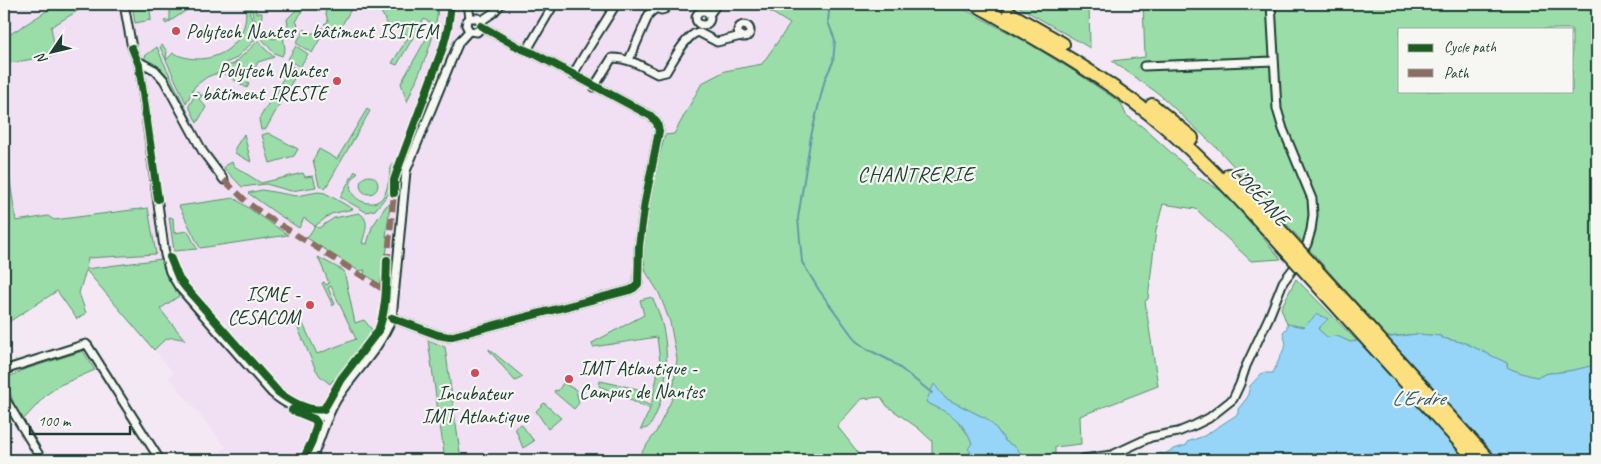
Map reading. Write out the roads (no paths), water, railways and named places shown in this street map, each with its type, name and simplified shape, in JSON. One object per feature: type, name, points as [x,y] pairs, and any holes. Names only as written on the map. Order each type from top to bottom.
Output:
[{"type":"highway","name":"L’OCÉANE","points":[[975,4],[1076,63],[1140,106],[1194,153],[1268,223],[1489,460]]},
{"type":"highway","name":"L’OCÉANE","points":[[993,4],[1088,60],[1148,102],[1196,142],[1476,460]]},
{"type":"street","points":[[124,4],[132,48],[138,61],[165,255],[174,281],[276,397],[300,411],[328,418]]},
{"type":"street","points":[[468,4],[470,18],[466,25],[469,31]]},
{"type":"street","points":[[469,31],[477,32],[481,24],[501,4]]},
{"type":"street","points":[[527,50],[554,4]]},
{"type":"street","points":[[573,75],[616,4]]},
{"type":"street","points":[[629,60],[649,14],[655,6],[659,10],[664,10],[667,4]]},
{"type":"street","points":[[700,24],[708,23],[709,15],[717,4]]},
{"type":"street","points":[[1083,459],[1112,455],[1151,437],[1178,432],[1209,418],[1228,404],[1233,399],[1240,384],[1283,282],[1293,269],[1307,244],[1313,215],[1312,199],[1283,129],[1277,109],[1271,4]]},
{"type":"street","points":[[700,24],[696,19],[698,13],[704,11],[709,15]]},
{"type":"street","points":[[392,318],[449,337],[632,290],[638,284],[640,237],[659,129],[657,122],[646,114],[481,24],[476,17],[470,18]]},
{"type":"street","points":[[594,87],[612,58],[629,60],[657,74],[666,72],[688,38],[698,32],[700,24]]},
{"type":"street","points":[[311,460],[339,396],[377,347],[385,335],[392,318],[406,171],[459,42],[469,31]]},
{"type":"street","points":[[698,32],[716,42],[741,36]]},
{"type":"street","points":[[138,61],[155,70],[164,80],[203,152],[224,180]]},
{"type":"street","points":[[1144,66],[1274,62]]},
{"type":"street","points":[[4,370],[81,345],[88,346],[160,460]]},
{"type":"street","points":[[4,398],[42,460]]},
{"type":"water","name":"L'Erdre","points":[[1317,314],[1328,319],[1318,329],[1327,337],[1337,336],[1350,342],[1417,334],[1441,336],[1442,338],[1465,343],[1507,363],[1507,367],[1535,377],[1597,364],[1597,460],[1149,460],[1161,453],[1164,454],[1187,445],[1187,442],[1204,436],[1238,414],[1238,409],[1247,398],[1250,386],[1262,373],[1273,373],[1286,344],[1283,332],[1287,328],[1287,324],[1304,327]]},
{"type":"water","points":[[934,384],[945,398],[987,419],[1005,441],[1015,447],[1028,460],[967,460],[967,454],[971,452],[968,449],[972,443],[964,428],[954,417],[926,402]]},
{"type":"waterway","points":[[835,4],[829,11],[828,22],[835,40],[833,62],[825,79],[811,136],[798,218],[802,262],[819,290],[856,341],[891,361],[932,393]]},
{"type":"place","name":"Polytech Nantes - bâtiment ISITEM","points":[[176,31]]},
{"type":"place","name":"Polytech Nantes - bâtiment IRESTE","points":[[337,81]]},
{"type":"place","name":"ISME - CESACOM","points":[[310,305]]},
{"type":"place","name":"Incubateur IMT Atlantique","points":[[475,373]]},
{"type":"place","name":"IMT Atlantique - Campus de Nantes","points":[[569,379]]},
{"type":"district","name":"CHANTRERIE","points":[[916,174]]}]
